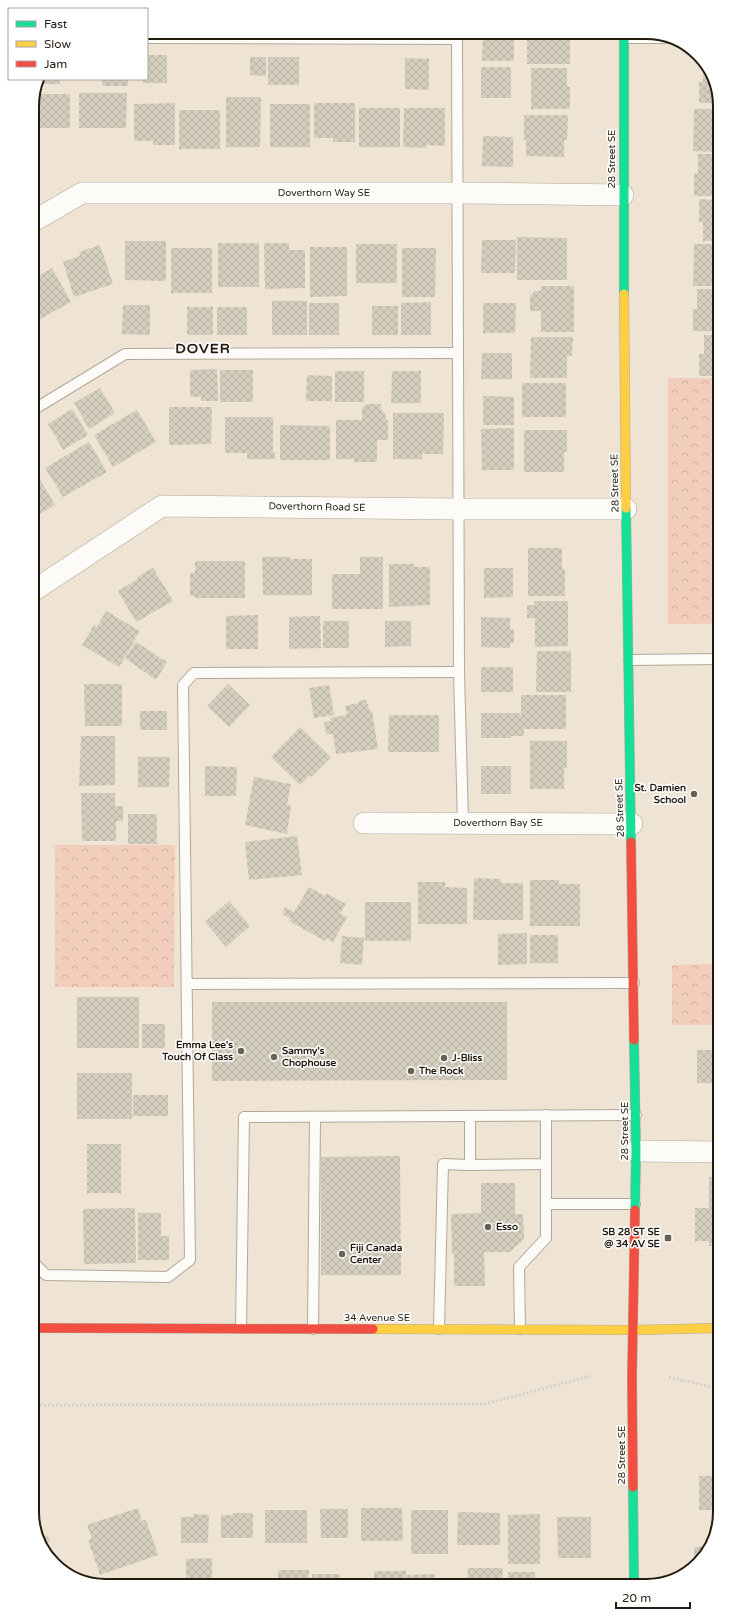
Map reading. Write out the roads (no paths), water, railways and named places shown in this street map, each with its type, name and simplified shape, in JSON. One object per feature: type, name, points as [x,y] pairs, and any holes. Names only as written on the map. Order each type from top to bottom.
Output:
[{"type":"street","name":"28 Street SE","points":[[624,39],[623,195],[626,509],[636,1115],[634,1330],[632,1377],[634,1579]]},
{"type":"street","name":"Doverthorn Way SE","points":[[39,218],[82,193],[459,193],[623,195]]},
{"type":"street","name":"Doverthorn Road SE","points":[[39,588],[162,506],[626,509]]},
{"type":"street","name":"Doverthorn Bay SE","points":[[364,823],[632,824]]},
{"type":"street","points":[[636,1151],[713,1152]]},
{"type":"street","name":"34 Avenue SE","points":[[39,1328],[634,1330],[713,1328]]},
{"type":"lane","points":[[457,39],[459,193],[458,353],[460,672],[463,823]]},
{"type":"lane","points":[[39,406],[125,354],[458,353]]},
{"type":"lane","points":[[628,660],[713,659]]},
{"type":"lane","points":[[39,1268],[46,1274],[168,1277],[190,1260],[183,685],[194,673],[460,672]]},
{"type":"lane","points":[[187,984],[634,983]]},
{"type":"lane","points":[[520,1329],[519,1267],[546,1238],[546,1115]]},
{"type":"lane","points":[[241,1328],[244,1117],[636,1115]]},
{"type":"lane","points":[[470,1116],[470,1164]]},
{"type":"lane","points":[[313,1329],[315,1117]]},
{"type":"lane","points":[[439,1329],[443,1164],[546,1164]]},
{"type":"lane","points":[[546,1204],[635,1204]]},
{"type":"place","name":"St. Damien School","points":[[694,794]]},
{"type":"place","name":"Emma Lee's Touch Of Class","points":[[241,1051]]},
{"type":"place","name":"Sammy's Chophouse","points":[[274,1057]]},
{"type":"place","name":"J-Bliss","points":[[444,1058]]},
{"type":"place","name":"The Rock","points":[[411,1071]]},
{"type":"place","name":"Esso","points":[[488,1227]]},
{"type":"place","name":"SB 28 ST SE @ 34 AV SE","points":[[668,1238]]},
{"type":"place","name":"Fiji Canada Center","points":[[342,1254]]},
{"type":"district","name":"DOVER","points":[[203,348]]}]
